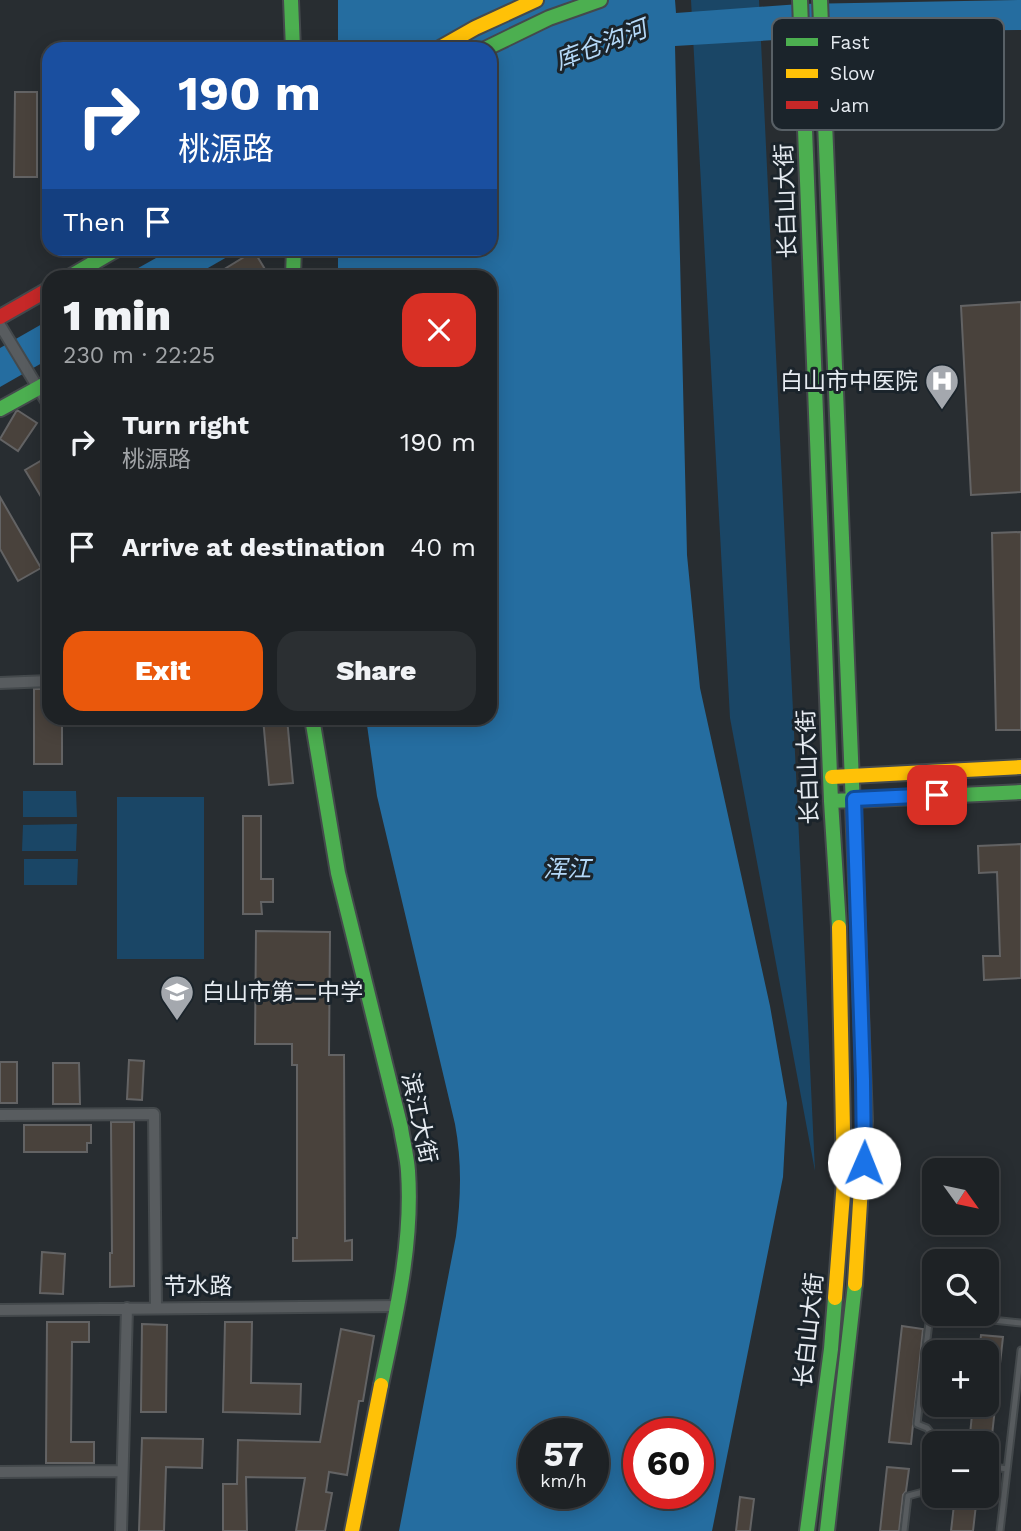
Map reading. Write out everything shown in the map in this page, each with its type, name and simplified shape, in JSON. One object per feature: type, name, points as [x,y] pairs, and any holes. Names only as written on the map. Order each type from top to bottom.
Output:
[{"type":"main road","points":[[291,0],[293,42]]},
{"type":"main road","points":[[451,42],[509,11],[536,0]]},
{"type":"main road","points":[[497,43],[549,18],[600,0]]},
{"type":"main road","name":"长白山大街","points":[[807,130],[831,801],[843,1045],[844,1181],[831,1349],[807,1531]]},
{"type":"main road","name":"长白山大街","points":[[826,130],[854,799],[864,1121],[864,1184],[853,1323],[827,1531]]},
{"type":"main road","points":[[81,270],[105,256]]},
{"type":"main road","points":[[0,317],[42,293]]},
{"type":"main road","points":[[0,409],[40,383]]},
{"type":"main road","name":"滨江大街","points":[[313,725],[323,805],[339,884],[401,1128],[408,1169],[407,1241],[397,1306],[352,1531]]},
{"type":"main road","points":[[832,777],[1021,767]]},
{"type":"main road","points":[[831,801],[1021,792]]},
{"type":"street","points":[[2,329],[40,383]]},
{"type":"street","points":[[0,682],[42,681]]},
{"type":"street","points":[[0,1115],[154,1114],[156,1307]]},
{"type":"street","name":"节水路","points":[[0,1310],[397,1306]]},
{"type":"street","points":[[121,1531],[127,1308]]},
{"type":"street","points":[[0,1472],[121,1471]]},
{"type":"lane","points":[[999,1321],[1021,1323]]},
{"type":"lane","points":[[929,1326],[917,1424],[929,1431]]},
{"type":"lane","points":[[1000,1531],[1021,1350]]},
{"type":"lane","points":[[999,1468],[1007,1469]]},
{"type":"lane","points":[[904,1531],[908,1496],[922,1492]]},
{"type":"shaded area","points":[[691,0],[759,0],[815,1171],[730,718]]},
{"type":"shaded area","points":[[23,791],[76,791],[77,817],[23,817]]},
{"type":"shaded area","points":[[117,797],[204,797],[204,959],[117,959]]},
{"type":"shaded area","points":[[77,824],[76,851],[22,851],[23,825]]},
{"type":"shaded area","points":[[24,859],[78,859],[77,885],[24,885]]},
{"type":"water","name":"浑江","points":[[338,0],[675,0],[676,13],[800,4],[1021,0],[1021,30],[1004,30],[1004,18],[772,18],[772,40],[675,46],[687,555],[700,688],[770,1006],[787,1103],[783,1177],[712,1531],[399,1531],[456,1236],[460,1166],[455,1124],[377,796],[367,725],[497,725],[497,270],[338,270],[338,256],[497,256],[497,42],[338,42]]},
{"type":"water","points":[[160,256],[229,256],[204,270],[135,270]]},
{"type":"water","points":[[42,324],[42,363],[0,387],[0,348]]},
{"type":"building","points":[[15,92],[37,92],[37,177],[14,177]]},
{"type":"building","points":[[246,256],[257,256],[265,270],[223,270]]},
{"type":"building","points":[[1021,302],[1021,492],[971,495],[961,306]]},
{"type":"building","points":[[17,410],[37,423],[18,451],[0,439]]},
{"type":"building","points":[[42,460],[42,498],[25,470]]},
{"type":"building","points":[[0,497],[41,568],[18,581],[0,549]]},
{"type":"building","points":[[1021,532],[1021,730],[996,730],[992,533]]},
{"type":"building","points":[[34,689],[42,689],[42,725],[62,725],[62,764],[34,764]]},
{"type":"building","points":[[264,725],[288,725],[293,783],[269,785]]},
{"type":"building","points":[[243,816],[261,816],[261,879],[273,879],[273,902],[261,902],[262,914],[243,914]]},
{"type":"building","points":[[1021,844],[1021,978],[984,980],[983,956],[1000,956],[997,872],[979,873],[978,846]]},
{"type":"building","points":[[256,931],[330,932],[329,1055],[344,1055],[345,1241],[352,1240],[352,1260],[293,1261],[293,1238],[297,1238],[297,1065],[292,1065],[292,1044],[255,1044]]},
{"type":"building","points":[[129,1060],[144,1061],[142,1100],[127,1099]]},
{"type":"building","points":[[0,1062],[17,1062],[17,1103],[0,1103]]},
{"type":"building","points":[[53,1063],[79,1063],[80,1104],[53,1104]]},
{"type":"building","points":[[111,1122],[134,1122],[134,1286],[110,1287]]},
{"type":"building","points":[[24,1125],[91,1125],[91,1143],[87,1143],[87,1152],[24,1152]]},
{"type":"building","points":[[42,1252],[65,1254],[63,1294],[40,1293]]},
{"type":"building","points":[[47,1322],[89,1322],[89,1342],[72,1342],[71,1442],[94,1442],[94,1463],[46,1463]]},
{"type":"building","points":[[225,1322],[252,1322],[251,1383],[301,1384],[300,1414],[223,1412]]},
{"type":"building","points":[[142,1324],[167,1325],[166,1412],[141,1412]]},
{"type":"building","points":[[902,1326],[923,1329],[911,1444],[889,1442]]},
{"type":"building","points":[[341,1329],[374,1336],[363,1401],[359,1401],[347,1475],[329,1472],[326,1492],[332,1493],[325,1531],[296,1531],[305,1478],[246,1477],[247,1531],[223,1531],[223,1484],[237,1484],[238,1440],[320,1442]]},
{"type":"building","points":[[981,1335],[1003,1337],[999,1373],[999,1340],[980,1340]]},
{"type":"building","points":[[972,1417],[994,1417],[992,1431],[970,1431]]},
{"type":"building","points":[[142,1438],[203,1439],[202,1468],[166,1467],[164,1531],[139,1531]]},
{"type":"building","points":[[887,1467],[909,1469],[899,1531],[880,1531]]},
{"type":"building","points":[[740,1497],[754,1499],[750,1531],[736,1531]]},
{"type":"building","points":[[954,1508],[976,1508],[973,1531],[951,1531]]},
{"type":"traffic: fast","points":[[291,0],[293,42]]},
{"type":"traffic: fast","points":[[497,43],[549,18],[600,0]]},
{"type":"traffic: fast","points":[[800,0],[801,18]]},
{"type":"traffic: fast","points":[[820,0],[821,18]]},
{"type":"traffic: fast","points":[[805,130],[831,801],[839,927]]},
{"type":"traffic: fast","points":[[825,130],[858,929]]},
{"type":"traffic: fast","points":[[81,270],[105,256]]},
{"type":"traffic: fast","points":[[293,270],[294,256]]},
{"type":"traffic: fast","points":[[0,409],[42,386]]},
{"type":"traffic: fast","points":[[313,725],[338,873],[401,1128],[407,1165],[409,1198],[406,1252],[381,1385]]},
{"type":"traffic: fast","points":[[831,801],[1021,792]]},
{"type":"traffic: fast","points":[[827,1531],[855,1284]]},
{"type":"traffic: fast","points":[[807,1531],[831,1349],[835,1298]]},
{"type":"traffic: slow","points":[[450,42],[536,0]]},
{"type":"traffic: slow","points":[[832,777],[1021,767]]},
{"type":"traffic: slow","points":[[835,1298],[844,1181],[839,927]]},
{"type":"traffic: slow","points":[[855,1284],[865,1121],[858,929]]},
{"type":"traffic: slow","points":[[352,1531],[381,1385]]},
{"type":"traffic: jam","points":[[0,317],[42,293]]},
{"type":"place","name":"白山市中医院","points":[[942,411]]},
{"type":"place","name":"白山市第二中学","points":[[177,1022]]},
{"type":"route","points":[[864,1163],[854,799],[937,795]]},
{"type":"water label","name":"库仓沟河","points":[[601,45]]}]
